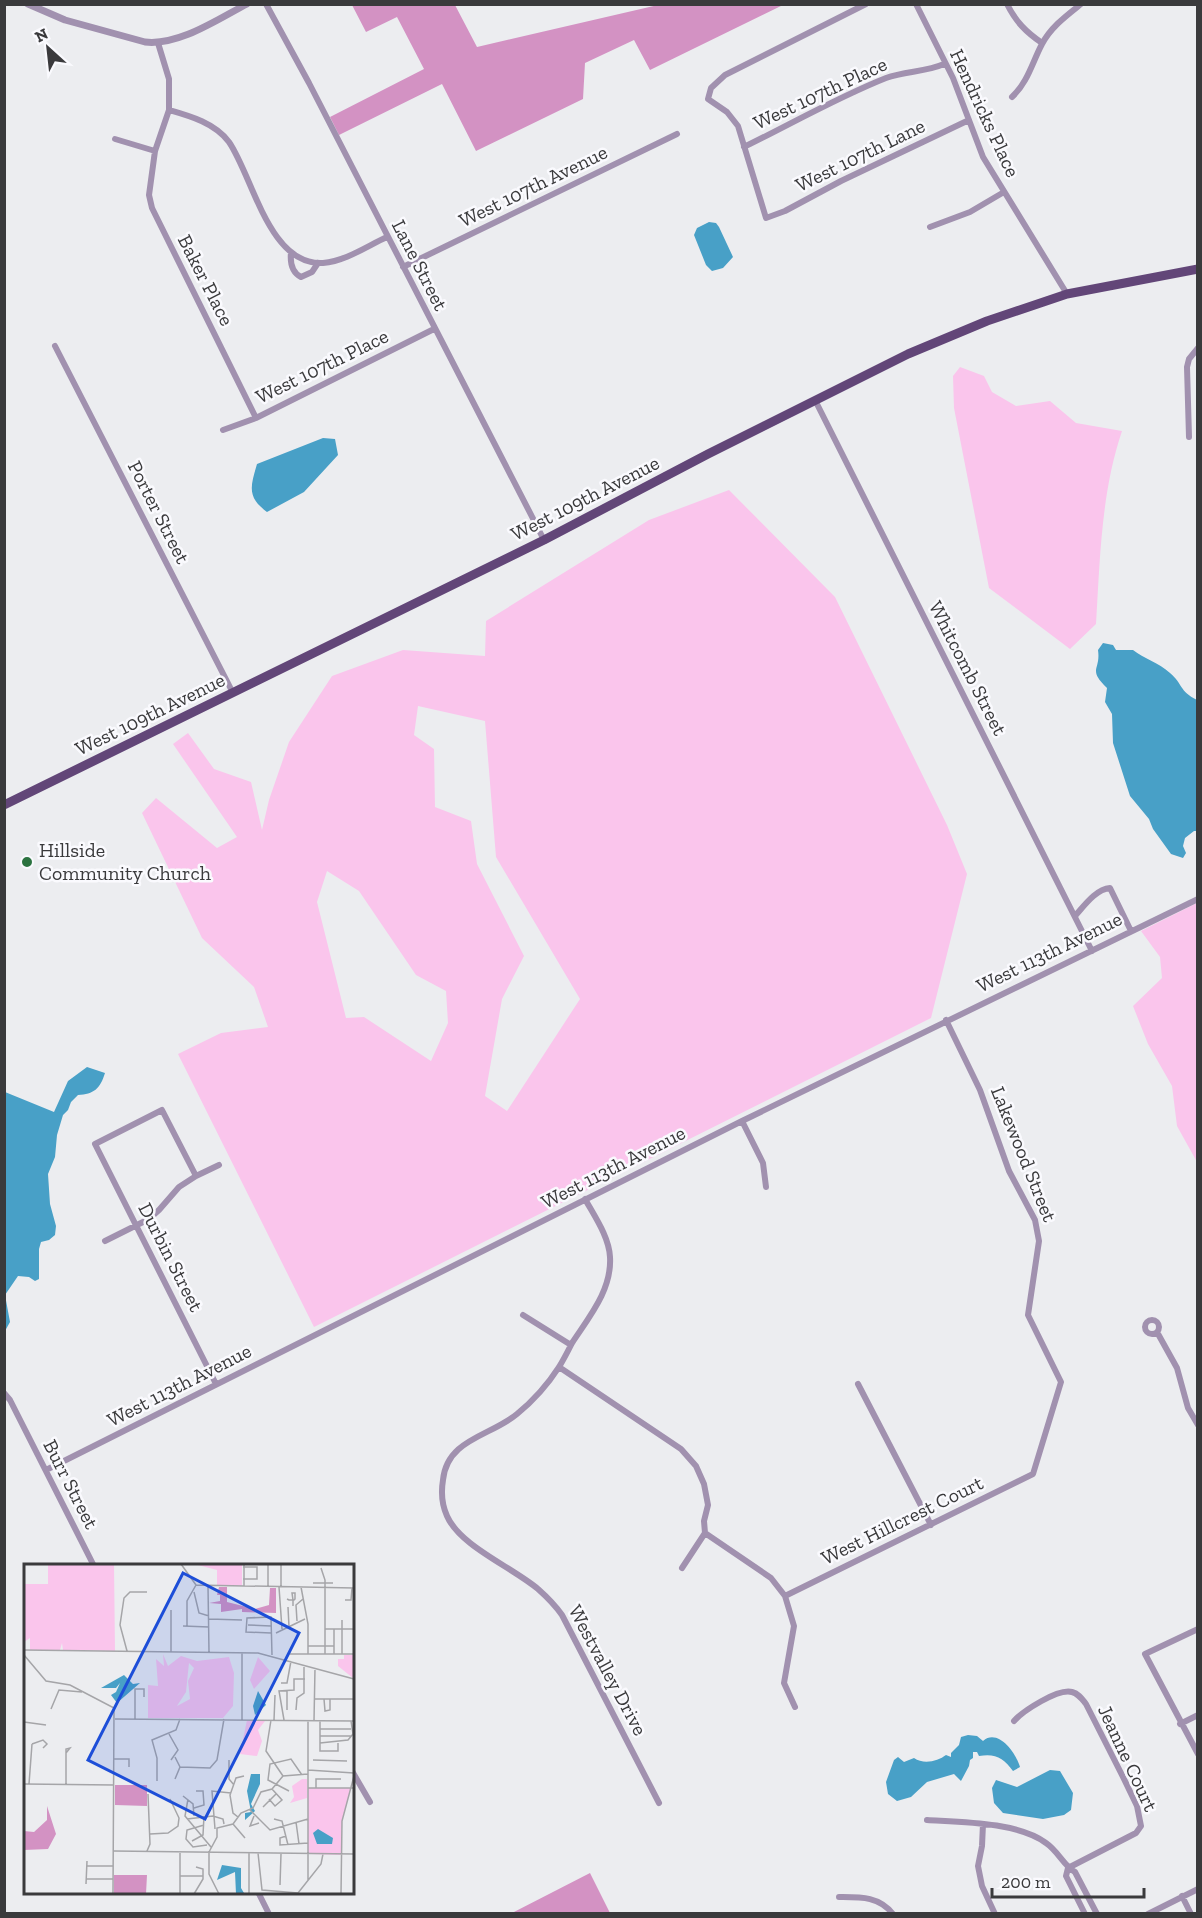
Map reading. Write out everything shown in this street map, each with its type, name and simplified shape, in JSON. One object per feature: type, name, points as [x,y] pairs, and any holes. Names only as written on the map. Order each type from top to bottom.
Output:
[{"type":"main road","name":"West 109th Avenue","points":[[4,805],[544,540],[908,354],[947,337],[1067,294],[1197,269]]},
{"type":"street","points":[[28,4],[65,20],[146,42],[158,43],[179,38],[248,4]]},
{"type":"street","name":"Lane Street","points":[[266,4],[544,540]]},
{"type":"street","points":[[744,147],[738,126],[727,112],[708,99],[711,88],[725,75],[866,4]]},
{"type":"street","name":"Hendricks Place","points":[[916,4],[952,78],[983,157],[1067,294]]},
{"type":"street","points":[[1007,4],[1016,22],[1042,43]]},
{"type":"street","points":[[1012,97],[1023,87],[1042,43],[1053,27],[1081,4]]},
{"type":"street","name":"Baker Place","points":[[158,43],[169,79],[169,110],[155,151],[149,195],[152,208],[256,418]]},
{"type":"street","name":"West 107th Place","points":[[744,147],[879,81],[908,71],[936,68],[944,64]]},
{"type":"street","points":[[169,110],[198,118],[228,141],[277,238],[296,256],[318,262],[331,261],[346,257],[387,237]]},
{"type":"street","name":"West 107th Lane","points":[[744,147],[766,218],[785,211],[841,181],[969,120]]},
{"type":"street","name":"West 107th Avenue","points":[[403,267],[678,134]]},
{"type":"street","points":[[115,139],[155,151]]},
{"type":"street","points":[[930,227],[970,212],[1004,192]]},
{"type":"street","points":[[291,252],[294,272],[301,277],[312,272],[318,262]]},
{"type":"street","name":"West 107th Place","points":[[223,430],[256,418],[434,329]]},
{"type":"street","name":"Porter Street","points":[[55,346],[233,693]]},
{"type":"street","points":[[1189,437],[1188,367],[1189,359],[1197,348]]},
{"type":"street","name":"Whitcomb Street","points":[[815,400],[1092,951]]},
{"type":"street","points":[[1075,916],[1098,893],[1110,888],[1131,931]]},
{"type":"street","name":"West 113th Avenue","points":[[46,1470],[742,1121],[1197,899]]},
{"type":"street","name":"Lakewood Street","points":[[946,1020],[980,1090],[1009,1170],[1035,1220],[1039,1233],[1040,1241],[1028,1315],[1061,1382],[1033,1474]]},
{"type":"street","name":"Durbin Street","points":[[196,1176],[162,1110],[95,1144],[216,1384]]},
{"type":"street","points":[[742,1121],[763,1163],[766,1187]]},
{"type":"street","points":[[105,1241],[149,1219],[179,1186],[219,1165]]},
{"type":"street","name":"Westvalley Drive","points":[[585,1200],[603,1231],[610,1257],[607,1282],[598,1305],[559,1367],[530,1403],[515,1417],[470,1440],[448,1461],[443,1473],[441,1492],[446,1514],[454,1530],[536,1587],[553,1603],[567,1623],[659,1803]]},
{"type":"street","points":[[523,1315],[571,1345]]},
{"type":"street","points":[[1157,1332],[1177,1368],[1188,1408],[1197,1425]]},
{"type":"street","points":[[559,1367],[681,1449],[696,1466],[704,1484],[708,1505],[704,1521],[705,1533],[682,1568]]},
{"type":"street","points":[[858,1384],[931,1525]]},
{"type":"street","name":"Burr Street","points":[[4,1393],[93,1564]]},
{"type":"street","name":"West Hillcrest Court","points":[[785,1596],[1033,1474]]},
{"type":"street","points":[[705,1533],[771,1578],[785,1596],[794,1626],[784,1683],[795,1707]]},
{"type":"street","points":[[1197,1629],[1145,1654],[1197,1754]]},
{"type":"street","name":"Jeanne Court","points":[[1014,1721],[1023,1711],[1057,1694],[1065,1691],[1074,1692],[1086,1704],[1137,1806],[1141,1826],[1136,1833],[1068,1868]]},
{"type":"street","points":[[1180,1724],[1197,1715]]},
{"type":"street","points":[[354,1774],[370,1802]]},
{"type":"street","points":[[927,1820],[983,1824],[1033,1834],[1059,1854],[1068,1868],[1075,1872],[1097,1914]]},
{"type":"street","points":[[983,1824],[978,1866],[982,1886],[995,1914]]},
{"type":"street","points":[[1068,1868],[1066,1876],[1085,1914]]},
{"type":"street","points":[[1148,1914],[1197,1888]]},
{"type":"street","points":[[259,1894],[269,1914]]},
{"type":"street","points":[[1182,1896],[1191,1914]]},
{"type":"street","points":[[839,1898],[865,1897],[876,1900],[889,1908],[893,1914]]},
{"type":"shaded area","points":[[352,5],[455,5],[477,47],[658,5],[783,5],[650,70],[634,40],[585,63],[583,99],[476,151],[442,84],[339,135],[330,117],[424,69],[397,17],[366,32]]},
{"type":"shaded area","points":[[960,367],[984,376],[992,392],[1016,406],[1050,401],[1076,423],[1122,431],[1106,502],[1100,551],[1096,624],[1070,649],[989,588],[954,408],[953,376]]},
{"type":"shaded area","points":[[729,490],[835,597],[947,825],[967,874],[931,1018],[314,1327],[178,1054],[221,1033],[268,1027],[254,987],[202,938],[142,813],[156,798],[217,848],[237,837],[173,744],[188,733],[214,769],[251,782],[262,830],[269,800],[289,742],[332,676],[403,650],[485,656],[486,621],[649,520]],"holes":[[[418,706],[485,721],[496,857],[580,999],[507,1111],[485,1096],[502,999],[524,956],[477,864],[471,821],[435,807],[434,749],[414,735]],[[327,871],[359,891],[416,975],[446,991],[448,1023],[431,1061],[364,1017],[346,1018],[317,902]]]},
{"type":"shaded area","points":[[1197,903],[1197,1162],[1177,1126],[1172,1086],[1148,1044],[1133,1006],[1162,978],[1160,957],[1141,931]]},
{"type":"shaded area","points":[[590,1873],[610,1913],[512,1913]]},
{"type":"water","points":[[709,222],[716,223],[719,227],[733,257],[723,268],[712,271],[706,265],[694,235],[697,228]]},
{"type":"water","points":[[323,438],[335,439],[338,455],[304,492],[267,512],[253,496],[252,484],[257,464]]},
{"type":"water","points":[[1103,643],[1113,645],[1116,650],[1133,650],[1161,666],[1174,677],[1187,694],[1197,700],[1197,831],[1185,838],[1183,846],[1186,853],[1183,858],[1171,854],[1153,829],[1149,819],[1130,796],[1113,743],[1112,714],[1105,702],[1107,688],[1096,673],[1098,650]]},
{"type":"water","points":[[87,1067],[105,1073],[96,1090],[78,1095],[63,1115],[57,1135],[55,1157],[48,1174],[50,1204],[56,1226],[55,1235],[41,1242],[39,1279],[35,1281],[29,1277],[18,1276],[5,1295],[5,1092],[54,1112],[68,1081]]},
{"type":"water","points":[[5,1295],[10,1322],[5,1331]]},
{"type":"water","points":[[977,1736],[983,1741],[989,1738],[1000,1740],[1015,1755],[1020,1767],[1013,1771],[999,1758],[990,1755],[979,1756],[977,1752],[973,1752],[973,1758],[961,1781],[954,1774],[927,1782],[911,1797],[897,1801],[888,1794],[886,1782],[894,1760],[898,1757],[904,1762],[914,1758],[926,1762],[946,1755],[951,1757],[961,1737]]},
{"type":"water","points":[[1050,1770],[1060,1771],[1073,1793],[1071,1810],[1064,1815],[1043,1819],[1003,1813],[994,1803],[992,1788],[996,1780],[1017,1787]]},
{"type":"place","name":"Hillside Community Church","points":[[27,862]]}]
